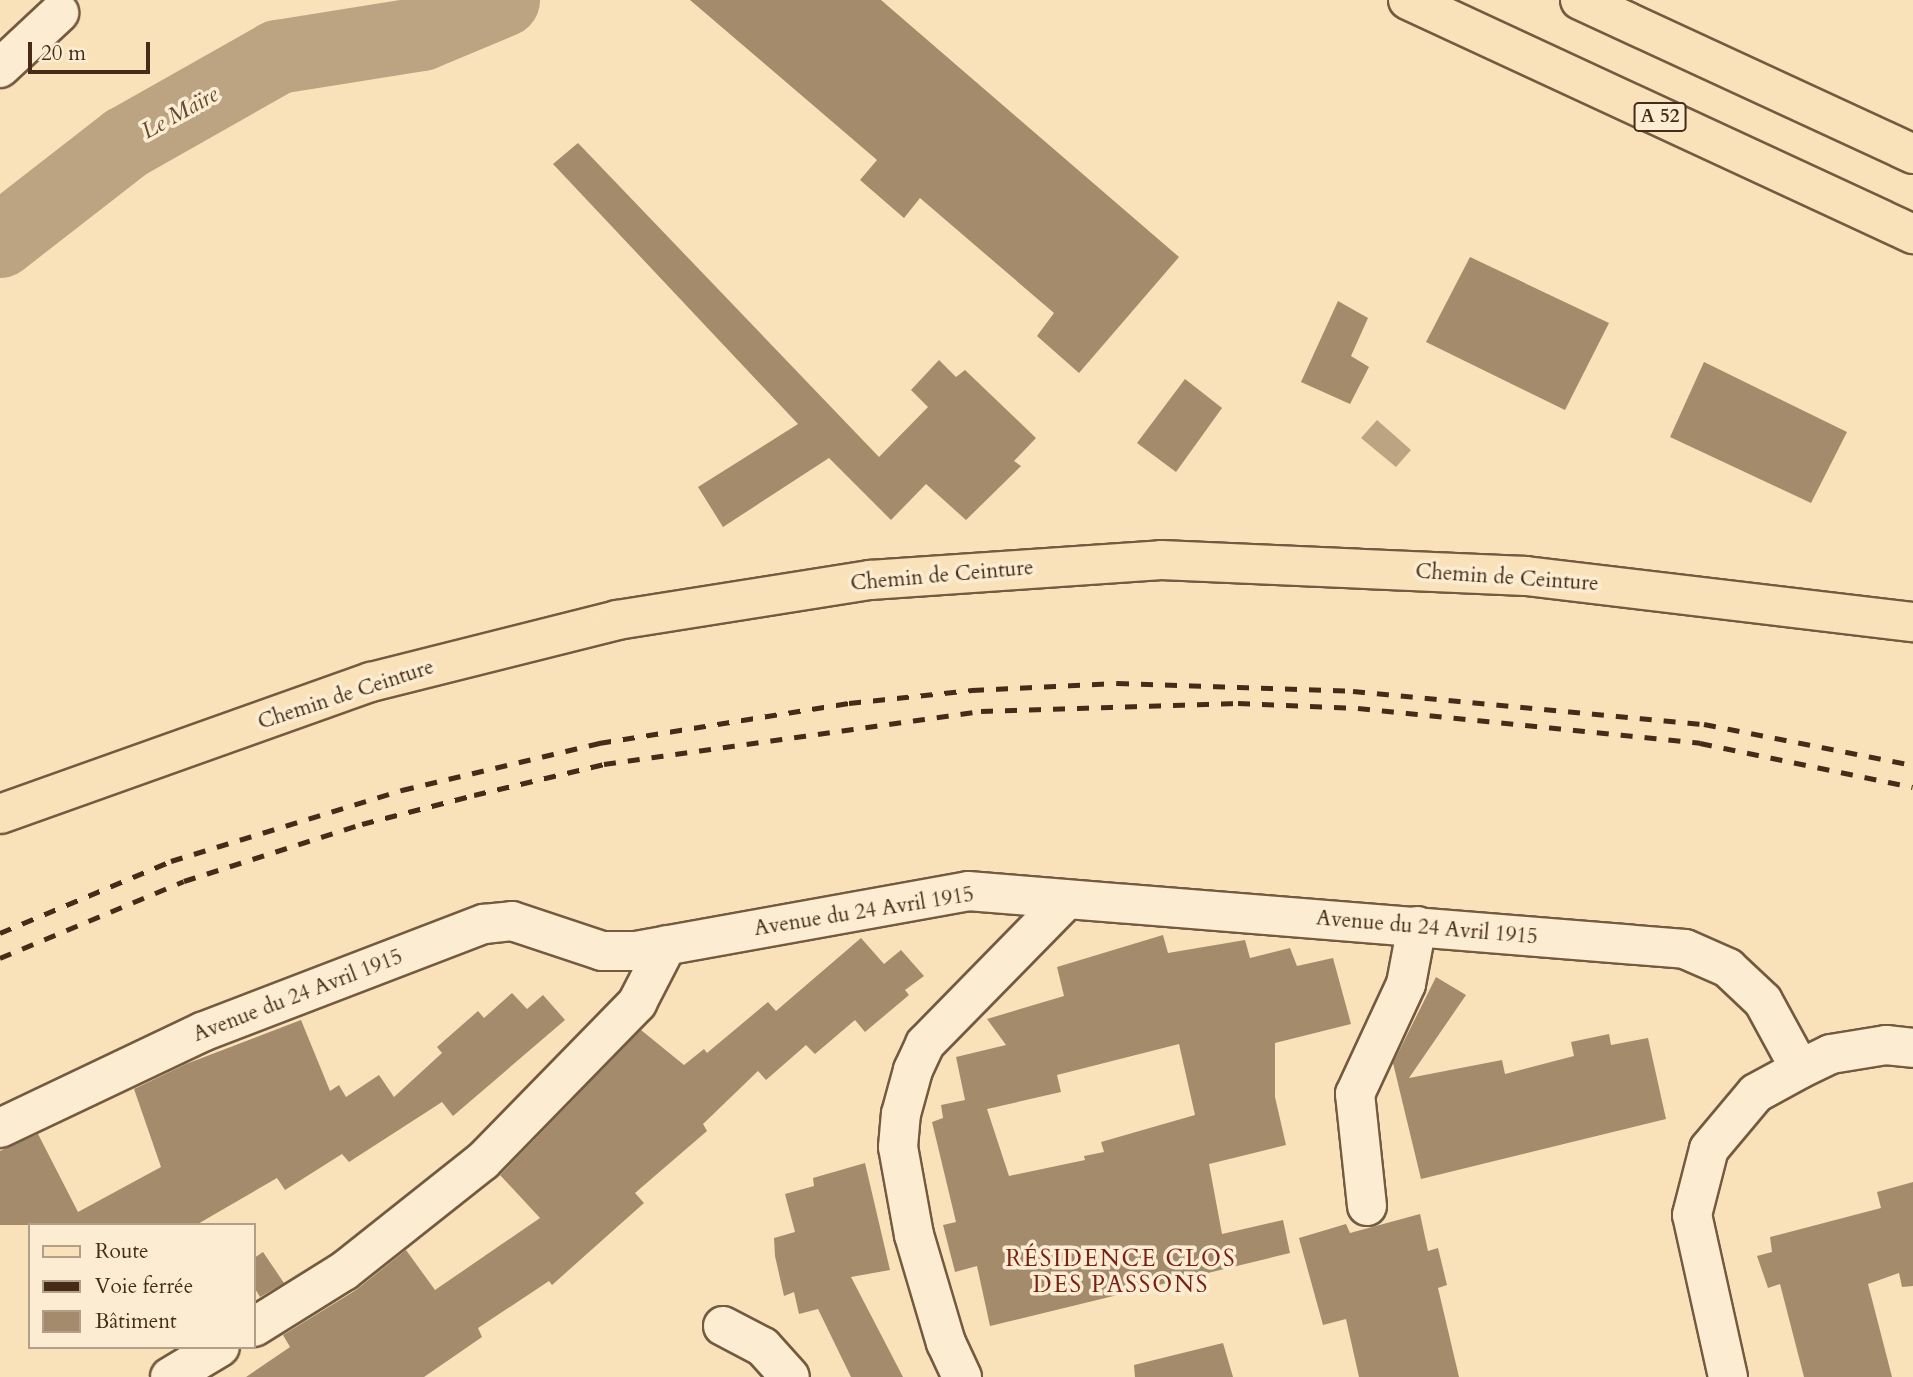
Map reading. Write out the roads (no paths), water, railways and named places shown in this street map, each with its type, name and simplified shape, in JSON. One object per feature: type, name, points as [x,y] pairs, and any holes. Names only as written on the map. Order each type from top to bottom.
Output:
[{"type":"main road","name":"A 52","points":[[1408,0],[1913,234]]},
{"type":"main road","points":[[1580,0],[1913,154]]},
{"type":"main road","name":"Chemin de Ceinture","points":[[0,814],[371,682],[617,620],[870,580],[1161,560],[1527,576],[1913,622]]},
{"type":"street","points":[[0,68],[59,13]]},
{"type":"street","name":"Avenue du 24 Avril 1915","points":[[0,1128],[202,1032],[484,924],[512,920],[602,951],[667,945],[968,891],[1685,949],[1728,968],[1763,1002],[1801,1069]]},
{"type":"street","points":[[962,1377],[946,1343],[914,1235],[898,1147],[901,1114],[913,1070],[925,1044],[1066,900]]},
{"type":"street","points":[[1367,1206],[1355,1094],[1406,984],[1417,926]]},
{"type":"street","points":[[256,1326],[344,1271],[483,1161],[637,1003],[667,945]]},
{"type":"street","points":[[1728,1377],[1692,1214],[1709,1149],[1731,1118],[1756,1093],[1831,1054],[1886,1045],[1913,1048]]},
{"type":"street","points":[[723,1326],[763,1347],[790,1377]]},
{"type":"street","points":[[170,1377],[217,1349]]},
{"type":"waterway","name":"Le Maïre","points":[[0,241],[126,143],[278,57],[422,34],[503,0]]},
{"type":"railway","points":[[0,933],[171,861],[402,790],[599,743],[849,703],[972,690],[1117,683],[1353,691],[1704,724],[1913,765]]},
{"type":"railway","points":[[0,958],[184,881],[362,824],[474,795],[604,764],[981,711],[1238,703],[1358,708],[1700,743],[1913,787]]},
{"type":"district","name":"RÉSIDENCE CLOS DES PASSONS","points":[[1121,1272]]}]
